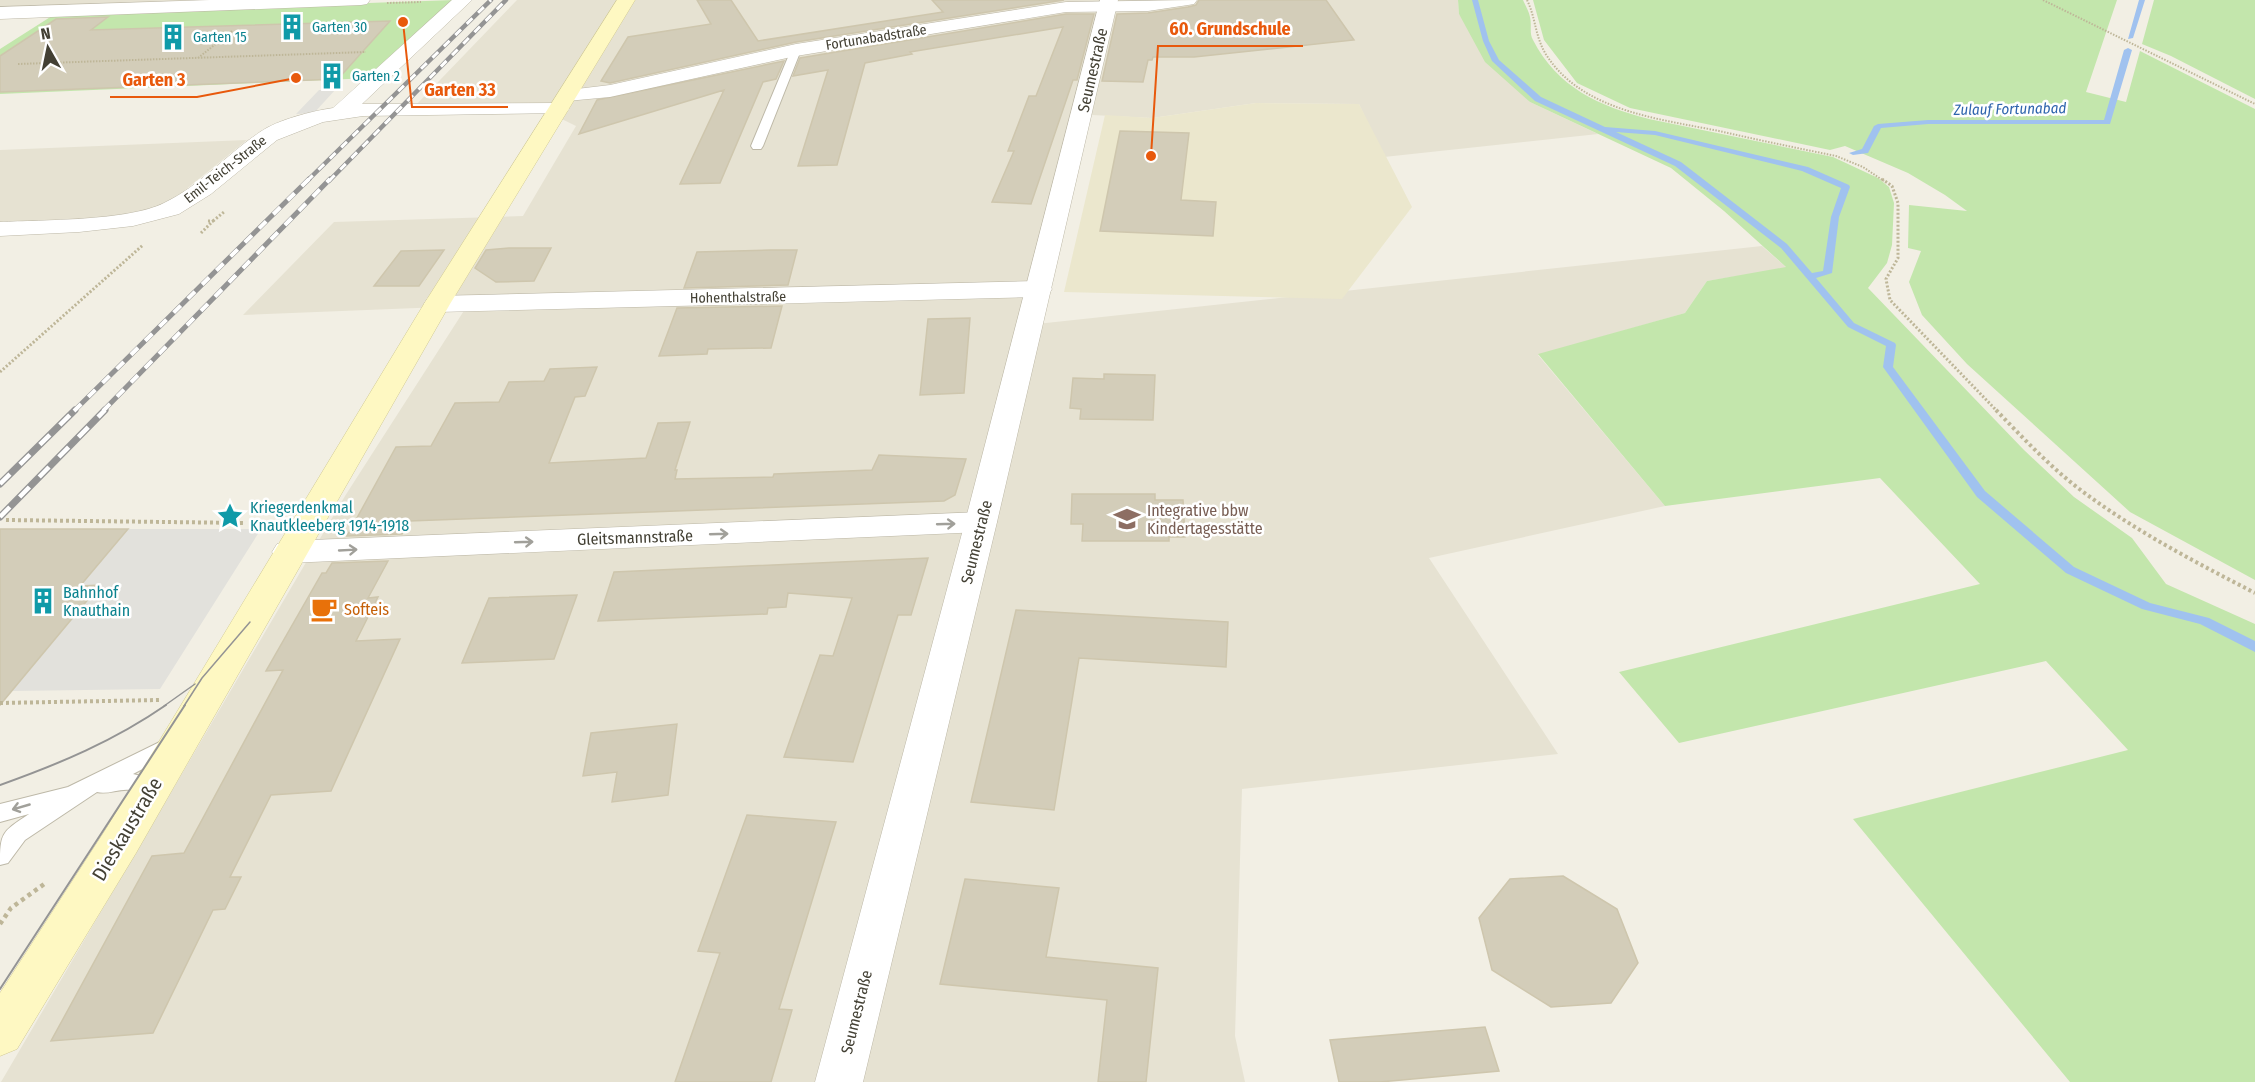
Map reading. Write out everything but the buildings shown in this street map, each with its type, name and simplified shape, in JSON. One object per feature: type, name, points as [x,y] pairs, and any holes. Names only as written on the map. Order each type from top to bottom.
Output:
[{"type":"main road","name":"Dieskaustraße","points":[[0,1034],[182,739],[289,552],[437,304],[626,0]]},
{"type":"street","points":[[0,13],[236,2],[361,0]]},
{"type":"street","points":[[341,112],[463,0]]},
{"type":"street","name":"Fortunabadstraße","points":[[563,102],[796,50],[1066,7],[1108,3],[1148,6],[1188,0]]},
{"type":"street","name":"Seumestraße","points":[[838,1082],[981,522],[1108,3]]},
{"type":"street","name":"Emil-Teich-Straße","points":[[0,229],[79,225],[133,219],[171,209],[203,189],[269,135],[294,123],[341,112],[563,102]]},
{"type":"street","name":"Hohenthalstraße","points":[[437,304],[1039,289]]},
{"type":"street","name":"Gleitsmannstraße","points":[[289,552],[981,522]]},
{"type":"lane","points":[[757,146],[796,50]]},
{"type":"lane","points":[[0,856],[17,834],[81,790],[182,739]]},
{"type":"lane","points":[[0,813],[122,780],[141,784],[144,802]]},
{"type":"path","points":[[1527,0],[1534,17],[1537,39],[1548,57],[1567,79],[1596,99],[1623,110],[1650,117],[1836,156],[1863,167],[1892,186],[1898,203],[1898,258],[1886,279],[1890,300],[2033,448],[2084,493],[2161,544],[2255,592]]},
{"type":"path","points":[[2043,0],[2255,104]]},
{"type":"path","points":[[18,64],[409,50]]},
{"type":"path","points":[[213,221],[229,208]]},
{"type":"path","points":[[0,372],[160,229],[171,209]]},
{"type":"path","points":[[6,520],[246,523]]},
{"type":"path","points":[[0,703],[159,700]]},
{"type":"shaded area","points":[[0,0],[268,0],[0,9]]},
{"type":"shaded area","points":[[517,0],[1458,0],[1459,14],[1530,102],[1598,134],[1384,157],[1359,104],[1256,103],[1152,118],[1072,114],[1018,326],[1762,246],[1787,268],[1707,281],[1685,313],[1538,355],[1665,506],[1429,558],[1558,754],[1242,789],[1235,1036],[1245,1082],[1,1082],[345,496],[467,306],[243,315],[334,222],[523,216],[576,126],[533,105],[415,106]]},
{"type":"shaded area","points":[[336,89],[314,113],[296,114],[319,90]]},
{"type":"shaded area","points":[[1256,103],[1359,104],[1412,207],[1342,299],[1064,292],[1105,115],[1152,118]]},
{"type":"shaded area","points":[[247,140],[179,195],[150,210],[118,217],[0,225],[0,150]]},
{"type":"shaded area","points":[[128,529],[261,529],[160,689],[11,691],[99,586],[80,586]]},
{"type":"green space","points":[[454,0],[372,78],[0,94],[0,49],[55,14]]},
{"type":"green space","points":[[1458,0],[1523,0],[1531,20],[1532,37],[1543,57],[1568,83],[1582,93],[1613,108],[1649,119],[1833,157],[1878,178],[1889,187],[1894,203],[1892,245],[1887,263],[1868,288],[2024,450],[2074,497],[2132,538],[2166,584],[2255,624],[2255,1082],[2070,1082],[1853,819],[2128,750],[2046,661],[1679,743],[1619,672],[1980,584],[1880,478],[1665,506],[1538,354],[1685,313],[1707,281],[1786,267],[1724,211],[1671,168],[1530,102],[1485,62],[1459,14]]},
{"type":"green space","points":[[1533,0],[2117,0],[2086,92],[2126,102],[2140,51],[2255,109],[2255,580],[2130,512],[1967,364],[1922,315],[1909,282],[1921,251],[1908,248],[1909,205],[1967,211],[1908,173],[1845,146],[1830,150],[1630,108],[1577,83],[1544,40]]},
{"type":"green space","points":[[2154,0],[2255,0],[2255,99],[2171,56],[2142,44]]},
{"type":"waterway","points":[[1475,0],[1486,41],[1496,61],[1538,99],[1678,164],[1784,246],[1851,325],[1891,345],[1888,367],[1981,494],[2070,570],[2146,606],[2204,621],[2255,647]]},
{"type":"waterway","name":"Zulauf Fortunabad","points":[[2130,38],[2142,0]]},
{"type":"waterway","name":"Zulauf Fortunabad","points":[[1853,153],[1865,151],[1878,126],[1928,122],[2107,122],[2128,50]]},
{"type":"waterway","points":[[1606,129],[1655,133],[1805,169],[1846,187],[1835,217],[1827,273],[1812,276]]},
{"type":"tram line","points":[[184,706],[202,678],[250,622]]},
{"type":"tram line","points":[[164,706],[195,684]]},
{"type":"tram line","points":[[0,785],[86,751],[166,705]]},
{"type":"tram line","points":[[0,989],[185,705]]},
{"type":"railway","points":[[307,181],[491,0]]},
{"type":"railway","points":[[329,181],[506,0]]},
{"type":"railway","points":[[74,411],[309,179]]},
{"type":"railway","points":[[103,411],[330,179]]},
{"type":"railway","points":[[0,484],[75,410]]},
{"type":"railway","points":[[0,517],[105,410]]},
{"type":"place","name":"Garten 33","points":[[403,22]]},
{"type":"place","name":"Garten 30","points":[[292,27]]},
{"type":"place","name":"Garten 15","points":[[173,37]]},
{"type":"place","name":"Garten 2","points":[[332,76]]},
{"type":"place","name":"Garten 3","points":[[296,78]]},
{"type":"place","name":"60. Grundschule","points":[[1151,156]]},
{"type":"place","name":"Kriegerdenkmal Knautkleeberg 1914-1918","points":[[230,516]]},
{"type":"place","name":"Integrative bbw Kindertagesstätte","points":[[1127,519]]},
{"type":"place","name":"Bahnhof Knauthain","points":[[43,601]]},
{"type":"place","name":"Softeis","points":[[324,609]]}]
